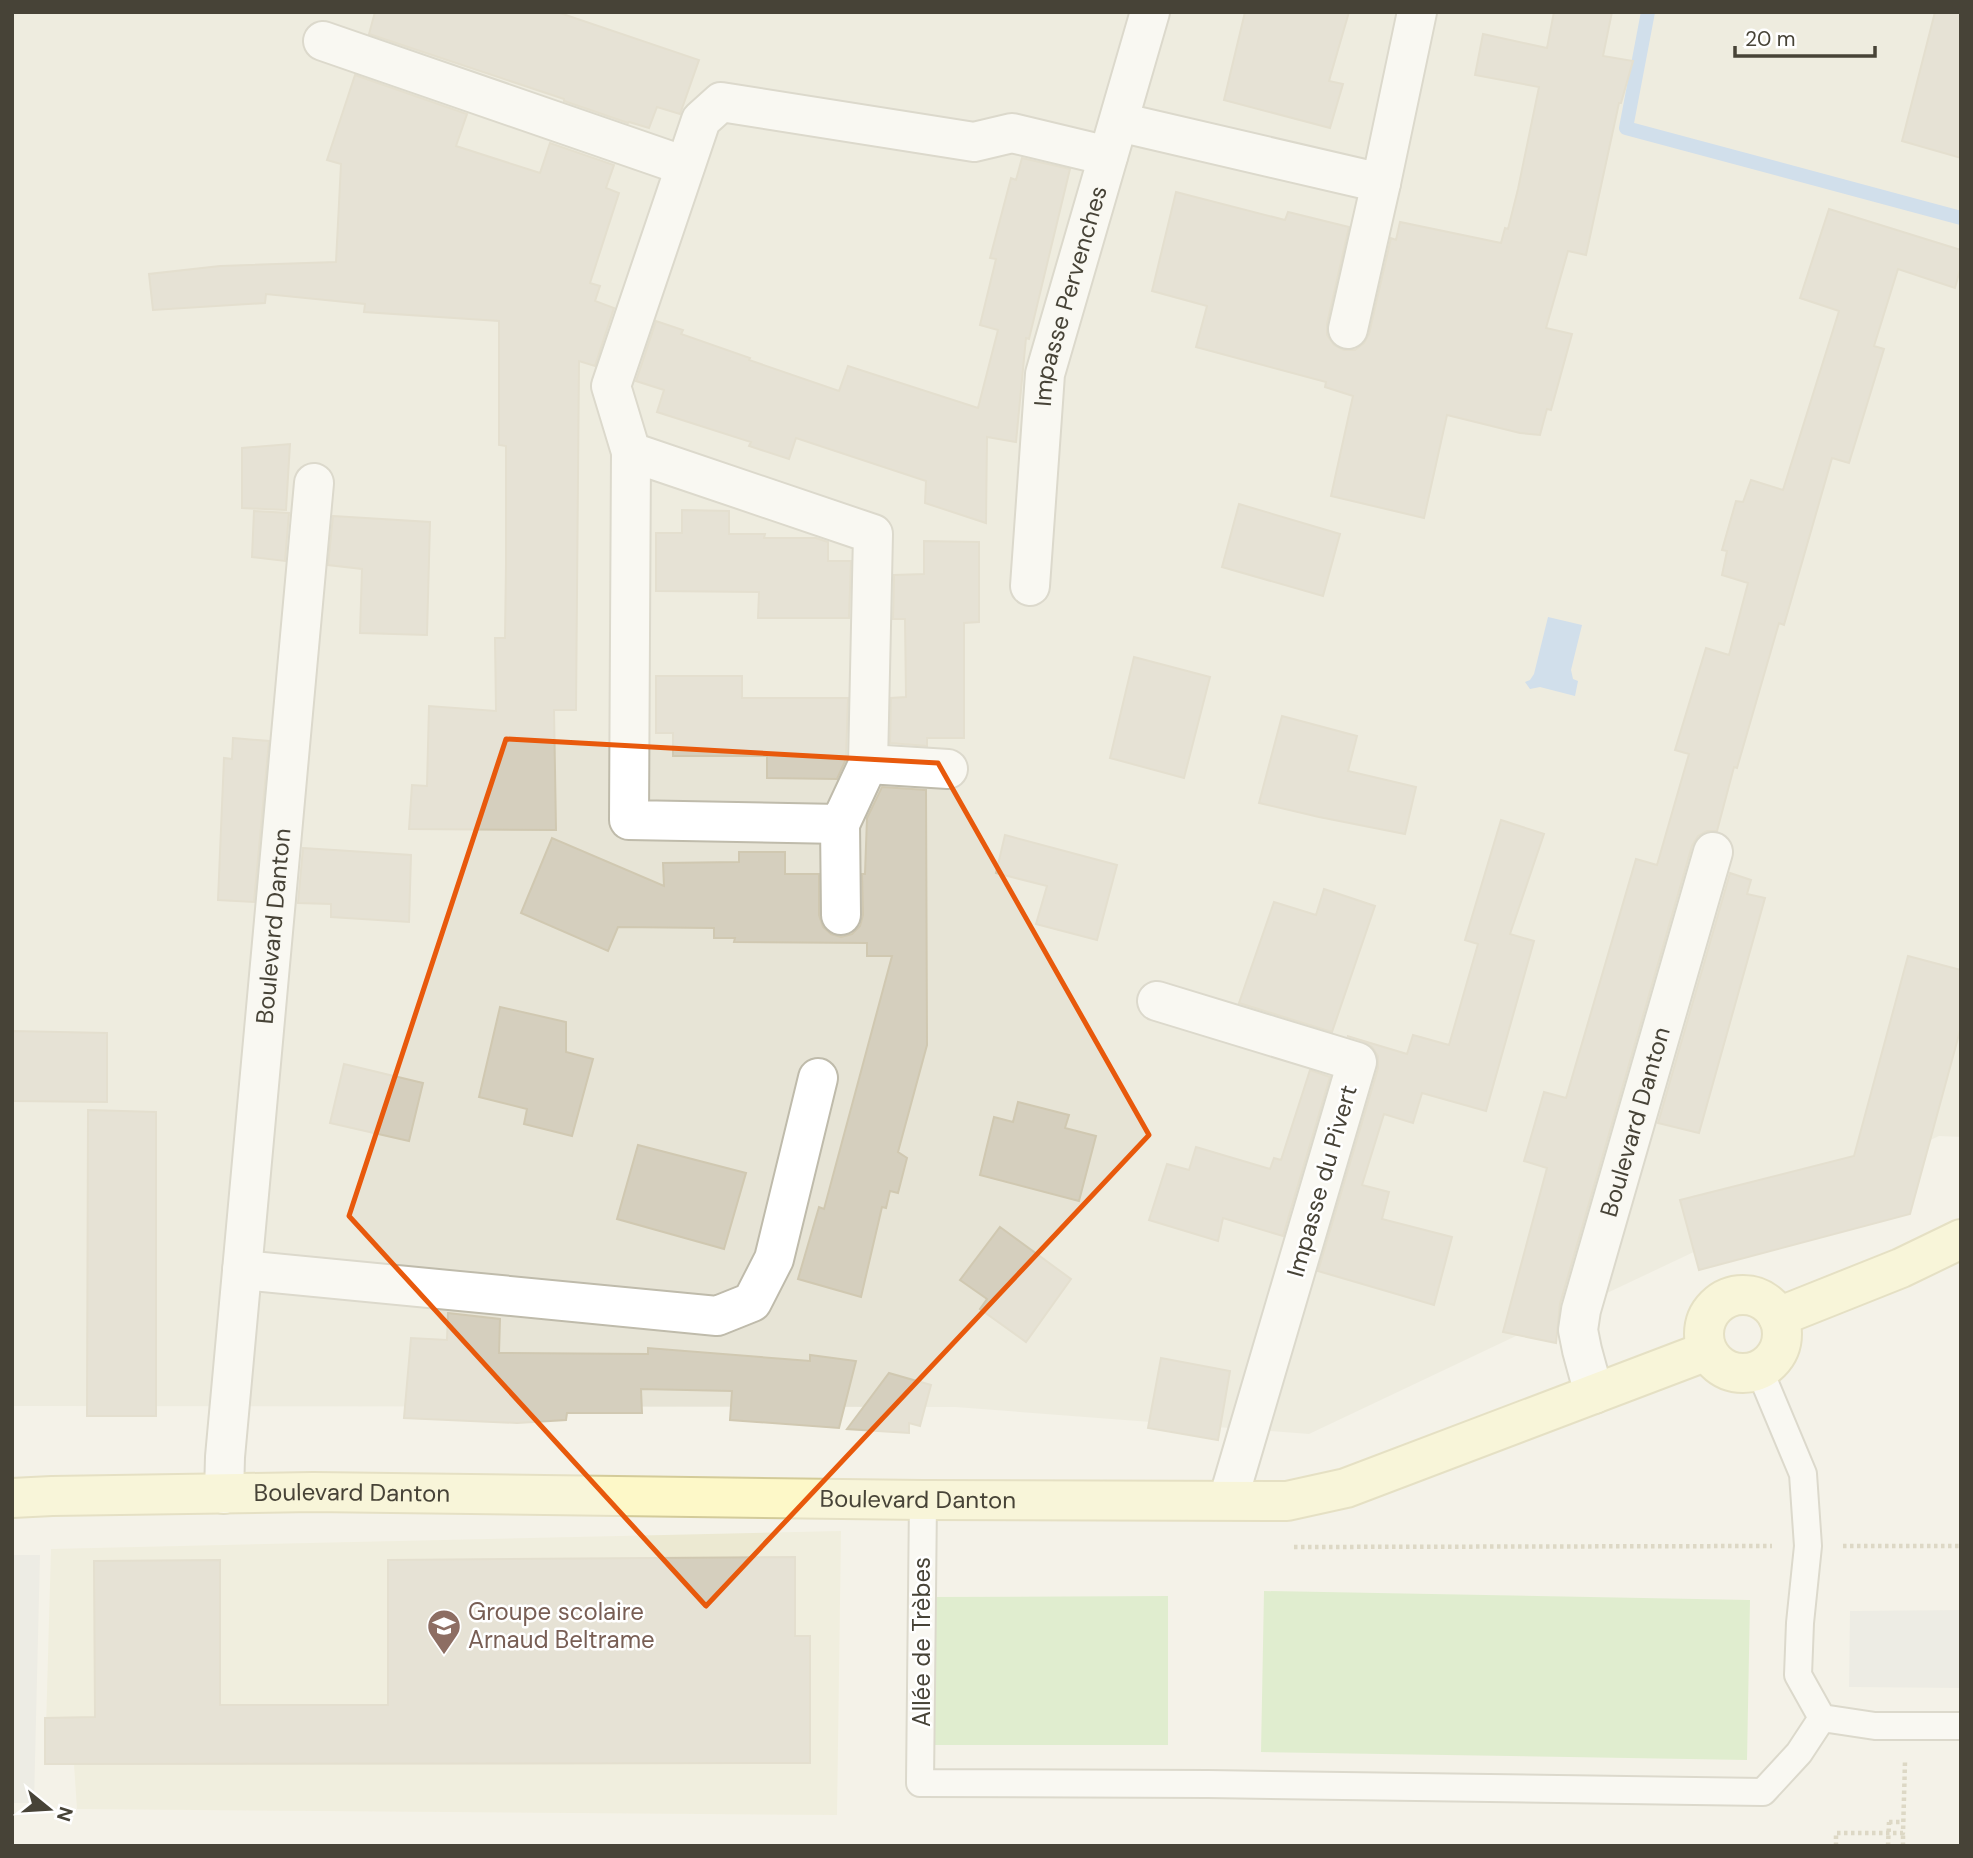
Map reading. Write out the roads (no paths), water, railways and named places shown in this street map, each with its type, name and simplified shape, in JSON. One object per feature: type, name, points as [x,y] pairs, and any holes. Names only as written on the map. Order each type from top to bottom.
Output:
[{"type":"main road","points":[[1778,1317],[1901,1268],[1961,1239]]},
{"type":"main road","points":[[1738,1295],[1762,1300],[1778,1317],[1782,1329],[1777,1353],[1770,1363],[1759,1369],[1748,1373],[1735,1373],[1714,1361],[1707,1351],[1704,1326],[1716,1305],[1727,1298],[1738,1295]]},
{"type":"main road","name":"Boulevard Danton","points":[[12,1498],[313,1492],[1287,1502],[1346,1488],[1707,1351]]},
{"type":"street","name":"Impasse Pervenches","points":[[1030,586],[1045,374],[1150,12]]},
{"type":"street","points":[[1348,329],[1418,12]]},
{"type":"street","points":[[323,41],[685,166]]},
{"type":"street","points":[[840,824],[629,820],[631,452],[611,386],[701,120],[722,102],[974,142],[1012,133],[1113,139],[1381,183]]},
{"type":"street","points":[[631,452],[873,534],[868,764],[840,824],[841,915]]},
{"type":"street","name":"Boulevard Danton","points":[[224,1494],[225,1457],[314,483]]},
{"type":"street","points":[[868,764],[948,769]]},
{"type":"street","name":"Boulevard Danton","points":[[1594,1394],[1581,1350],[1578,1330],[1581,1310],[1713,852]]},
{"type":"street","name":"Impasse du Pivert","points":[[1157,1001],[1357,1062],[1228,1500]]},
{"type":"street","points":[[242,1269],[717,1316],[752,1302],[774,1259],[818,1078]]},
{"type":"lane","points":[[1759,1369],[1803,1475],[1808,1546],[1798,1675],[1822,1718],[1875,1726],[1961,1726]]},
{"type":"lane","name":"Allée de Trèbes","points":[[923,1500],[920,1783],[1763,1792],[1799,1753],[1822,1718]]},
{"type":"water","points":[[1548,617],[1582,625],[1571,670],[1573,679],[1578,681],[1575,696],[1540,687],[1530,689],[1525,682],[1534,674]]},
{"type":"waterway","points":[[1648,12],[1626,128],[1961,218]]},
{"type":"place","name":"Groupe scolaire Arnaud Beltrame","points":[[444,1656]]}]
